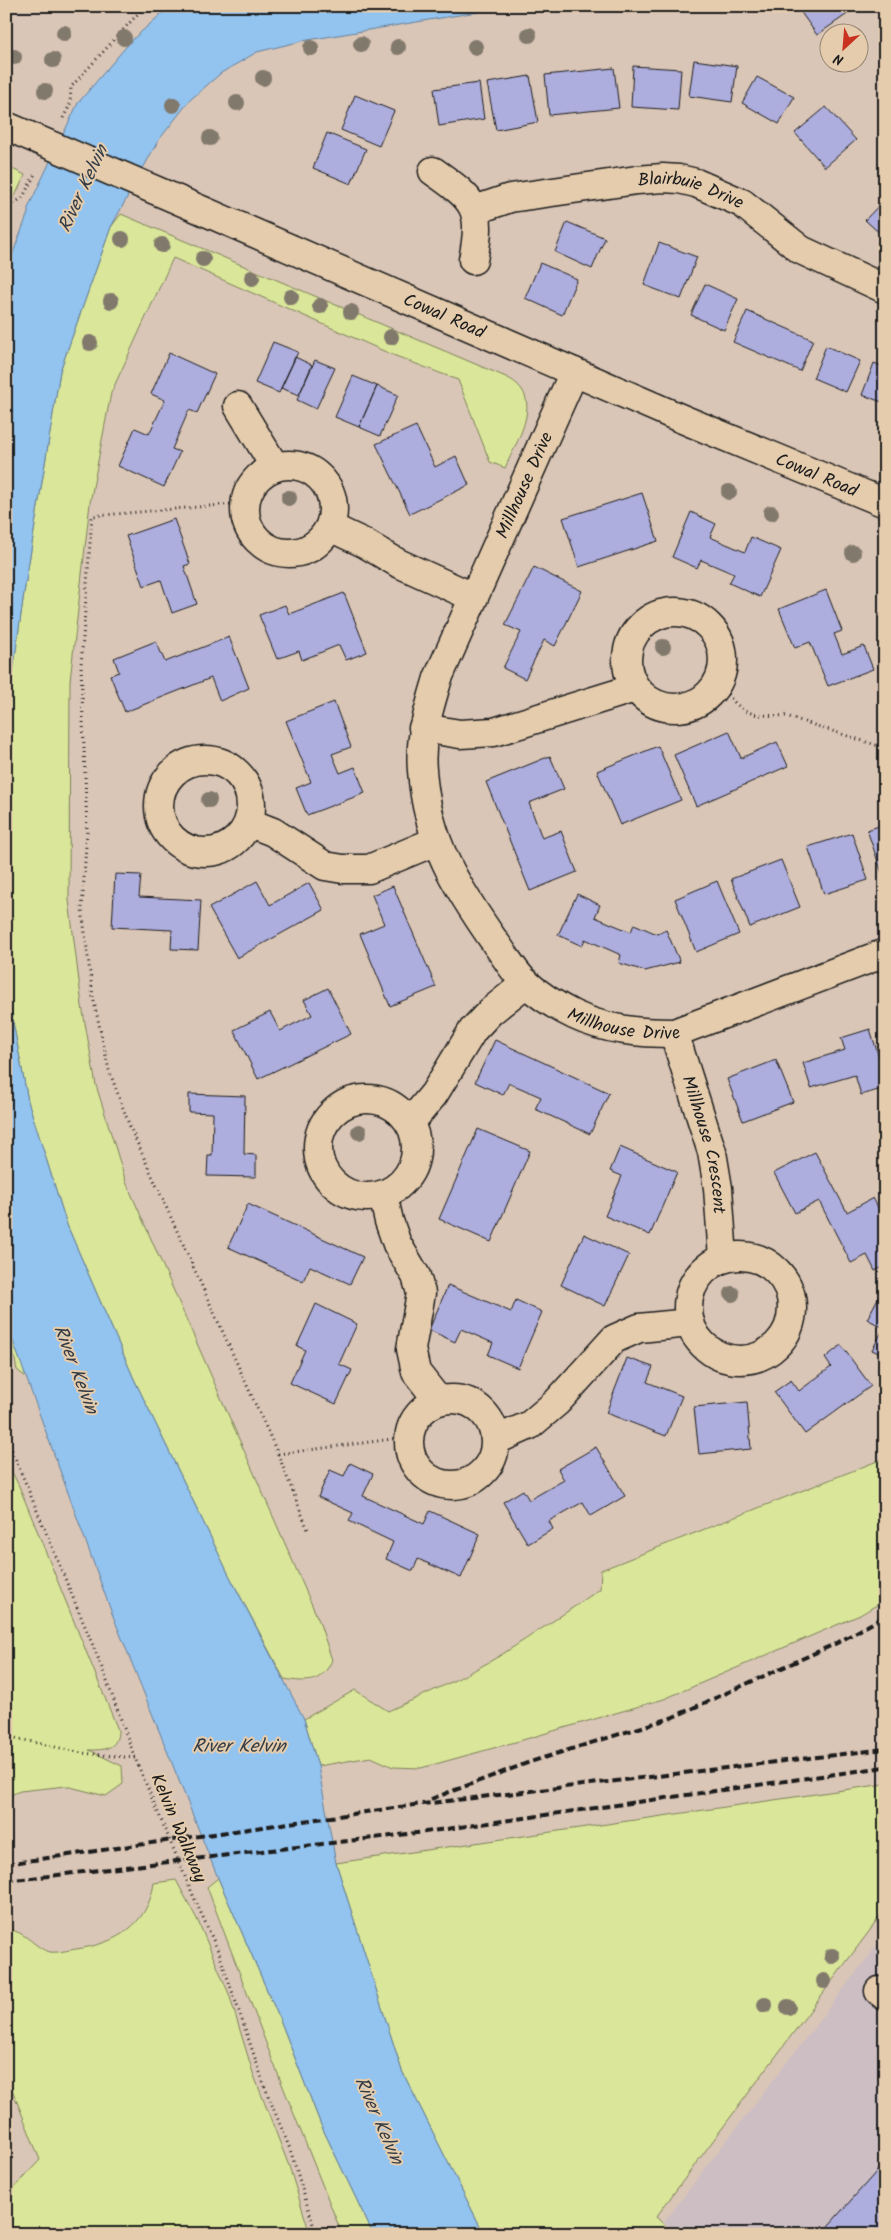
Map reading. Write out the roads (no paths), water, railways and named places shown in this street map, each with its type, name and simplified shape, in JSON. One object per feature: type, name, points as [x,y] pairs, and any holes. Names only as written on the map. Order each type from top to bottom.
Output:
[{"type":"street","name":"Cowal Road","points":[[6,126],[574,372],[885,503]]},
{"type":"street","points":[[434,171],[455,186],[472,203],[477,216],[478,237],[473,260]]},
{"type":"street","name":"Blairbuie Drive","points":[[475,210],[510,198],[637,180],[679,179],[696,183],[742,203],[801,250],[885,289]]},
{"type":"street","name":"Millhouse Drive","points":[[574,372],[438,678],[423,728],[422,769],[426,798],[436,841],[460,892],[526,983],[550,1001],[575,1015],[606,1027],[638,1033],[674,1033],[885,953]]},
{"type":"street","points":[[238,406],[275,467]]},
{"type":"street","points":[[295,465],[314,473],[328,488],[334,507],[330,527],[319,542],[304,551],[286,553],[268,548],[255,537],[246,521],[245,503],[250,487],[261,475],[275,467],[295,465]]},
{"type":"street","points":[[330,527],[364,543],[398,564],[473,597]]},
{"type":"street","points":[[683,612],[704,621],[718,638],[724,660],[719,682],[703,701],[679,709],[654,705],[635,688],[626,667],[629,645],[640,626],[660,614],[683,612]]},
{"type":"street","points":[[423,728],[460,734],[494,732],[635,688]]},
{"type":"street","points":[[250,823],[273,832],[325,866],[343,870],[369,870],[436,841]]},
{"type":"street","points":[[410,1123],[434,1094],[473,1030],[490,1012],[526,983]]},
{"type":"street","name":"Millhouse Crescent","points":[[674,1033],[712,1152],[718,1188],[723,1258]]},
{"type":"street","points":[[358,1100],[378,1100],[396,1109],[410,1123],[416,1144],[413,1166],[401,1184],[383,1195],[356,1196],[344,1192],[328,1178],[319,1160],[318,1140],[325,1122],[339,1107],[358,1100]]},
{"type":"street","points":[[383,1195],[397,1244],[416,1276],[421,1293],[411,1349],[416,1372],[438,1400]]},
{"type":"street","points":[[746,1256],[768,1262],[784,1278],[793,1299],[792,1322],[781,1342],[763,1356],[741,1361],[719,1356],[701,1343],[690,1323],[688,1303],[694,1284],[706,1268],[723,1258],[746,1256]]},
{"type":"street","points":[[496,1440],[530,1425],[557,1402],[614,1339],[639,1328],[690,1323]]},
{"type":"street","points":[[458,1399],[477,1406],[490,1421],[496,1440],[494,1456],[486,1470],[474,1480],[458,1485],[442,1485],[428,1479],[416,1468],[409,1453],[408,1437],[413,1421],[424,1408],[438,1400],[458,1399]]},
{"type":"water","name":"River Kelvin","points":[[170,6],[496,6],[477,12],[302,41],[257,52],[221,73],[190,100],[158,141],[111,227],[60,371],[24,593],[6,721],[7,269],[28,213],[28,208],[78,103],[131,41]]},
{"type":"water","name":"River Kelvin","points":[[6,985],[28,1101],[67,1225],[134,1379],[228,1573],[304,1719],[318,1766],[336,1863],[402,2071],[484,2234],[373,2234],[321,2125],[281,2022],[218,1878],[111,1611],[6,1322]]},
{"type":"railway","points":[[431,1799],[530,1762],[671,1718],[837,1643],[885,1616]]},
{"type":"railway","points":[[6,1864],[414,1805],[885,1749]]},
{"type":"railway","points":[[6,1881],[425,1832],[885,1767]]}]
